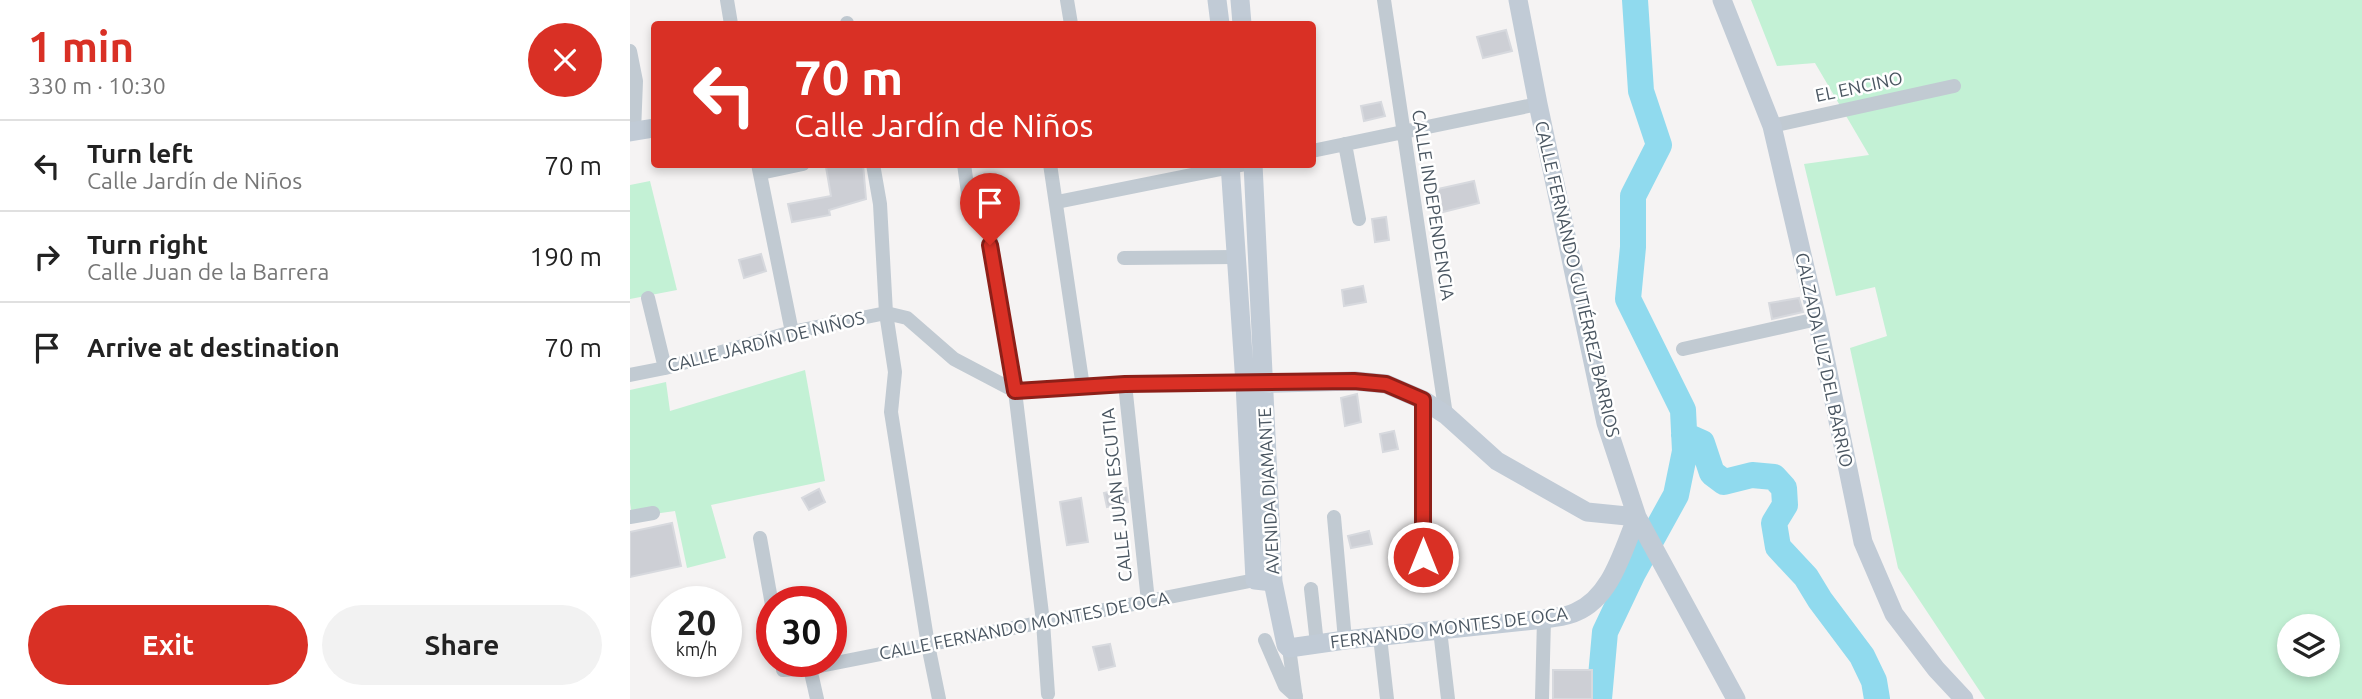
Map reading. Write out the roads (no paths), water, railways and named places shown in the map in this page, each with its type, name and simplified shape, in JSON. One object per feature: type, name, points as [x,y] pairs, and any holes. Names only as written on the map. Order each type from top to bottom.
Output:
[{"type":"main road","points":[[1217,0],[1220,21]]},
{"type":"main road","points":[[1240,0],[1242,21]]},
{"type":"main road","name":"CALLE FERNANDO GUTIÉRREZ BARRIOS","points":[[1518,0],[1606,423],[1637,517],[1736,699]]},
{"type":"main road","name":"CALZADA LUZ DEL BARRIO","points":[[1722,0],[1772,126],[1817,319],[1863,542],[1894,614],[1936,669],[1965,699]]},
{"type":"main road","points":[[632,132],[651,129]]},
{"type":"main road","name":"AVENIDA DIAMANTE","points":[[1235,168],[1236,257],[1254,383]]},
{"type":"main road","name":"AVENIDA DIAMANTE","points":[[1253,168],[1254,383],[1264,581],[1289,648]]},
{"type":"main road","points":[[1254,383],[1354,381],[1386,384],[1423,400],[1446,415],[1497,461],[1587,512],[1637,517]]},
{"type":"main road","name":"FERNANDO MONTES DE OCA","points":[[1289,648],[1544,620],[1575,613],[1588,605],[1611,578],[1637,517]]},
{"type":"street","points":[[727,0],[730,21]]},
{"type":"street","points":[[1067,0],[1070,21]]},
{"type":"street","name":"CALLE INDEPENDENCIA","points":[[1384,0],[1446,415]]},
{"type":"street","points":[[630,51],[636,81],[632,132]]},
{"type":"street","name":"EL ENCINO","points":[[1772,126],[1954,86]]},
{"type":"street","points":[[1316,150],[1538,104]]},
{"type":"street","points":[[1345,144],[1359,219]]},
{"type":"street","points":[[874,168],[880,204],[886,313],[895,372],[891,412],[939,699]]},
{"type":"street","points":[[965,168],[968,194],[984,197],[1015,391],[1043,622],[1048,694]]},
{"type":"street","points":[[1051,168],[1083,387]]},
{"type":"street","points":[[1057,202],[1221,168]]},
{"type":"street","points":[[759,169],[792,332]]},
{"type":"street","points":[[1125,258],[1236,257]]},
{"type":"street","points":[[648,298],[665,368]]},
{"type":"street","name":"CALLE JARDÍN DE NIÑOS","points":[[630,375],[665,368],[792,332],[886,313],[907,318],[954,359],[1015,391]]},
{"type":"street","points":[[1684,349],[1817,319]]},
{"type":"street","points":[[1015,391],[1125,384],[1254,383]]},
{"type":"street","name":"CALLE JUAN ESCUTIA","points":[[1125,384],[1148,601]]},
{"type":"street","points":[[1423,400],[1423,557]]},
{"type":"street","points":[[630,517],[653,513]]},
{"type":"street","points":[[1334,517],[1345,640]]},
{"type":"street","points":[[760,538],[769,586]]},
{"type":"street","name":"CALLE FERNANDO MONTES DE OCA","points":[[847,661],[1148,601],[1264,581]]},
{"type":"street","points":[[1311,589],[1317,644]]},
{"type":"street","points":[[1542,699],[1544,620]]},
{"type":"street","points":[[1440,630],[1448,699]]},
{"type":"street","points":[[1380,637],[1387,699]]},
{"type":"street","points":[[1265,640],[1285,686],[1296,698]]},
{"type":"street","points":[[1289,648],[1296,698]]},
{"type":"street","points":[[812,677],[817,699]]},
{"type":"waterway","points":[[1599,699],[1605,632],[1633,573],[1676,495],[1685,451],[1683,410],[1628,299],[1633,247],[1633,196],[1659,145],[1641,91],[1635,0]]},
{"type":"waterway","points":[[1684,435],[1702,443],[1712,473],[1724,482],[1752,475],[1774,477],[1784,488],[1785,505],[1774,523],[1778,547],[1806,577],[1862,656],[1874,681],[1877,699]]}]
